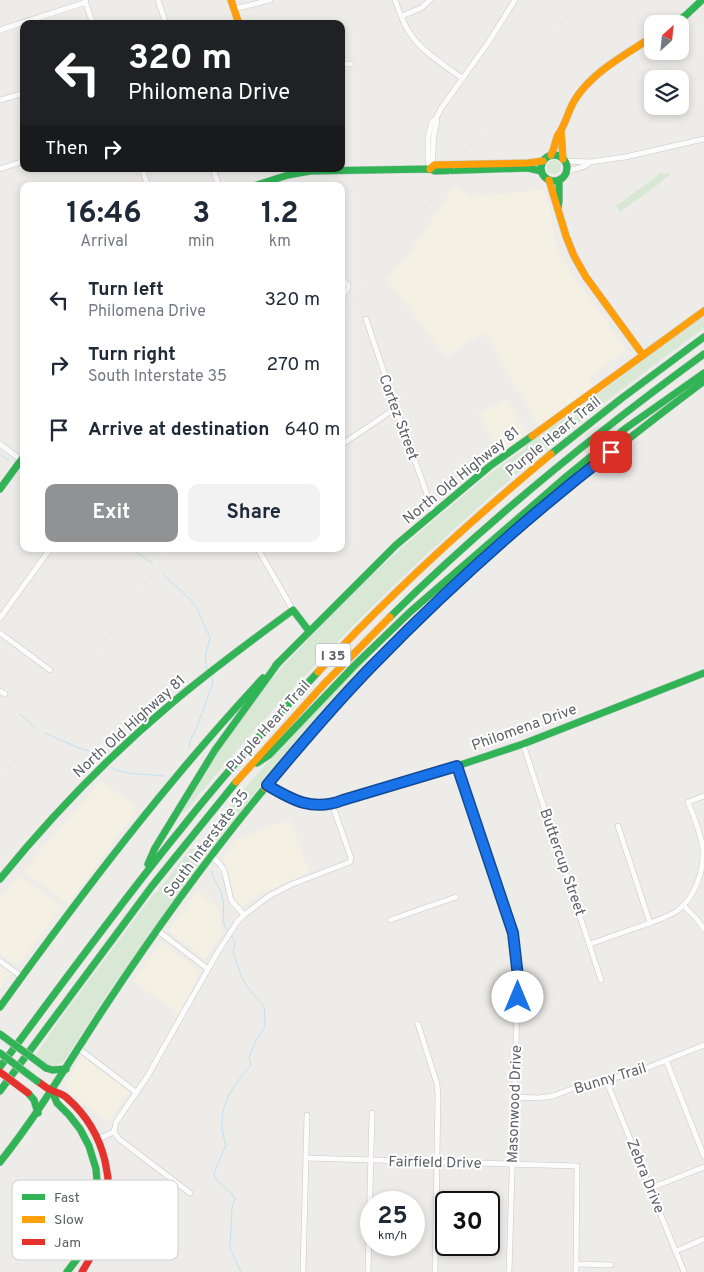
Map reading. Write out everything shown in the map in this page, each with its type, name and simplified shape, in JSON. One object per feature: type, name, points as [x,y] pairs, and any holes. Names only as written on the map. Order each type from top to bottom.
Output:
[{"type":"main road","points":[[231,0],[238,20]]},
{"type":"main road","points":[[686,15],[702,0]]},
{"type":"main road","points":[[551,155],[558,134],[575,99],[587,84],[599,73],[644,42]]},
{"type":"main road","points":[[558,208],[560,203],[559,180],[566,172],[561,149],[563,135],[561,131]]},
{"type":"main road","points":[[564,160],[551,155],[545,158],[540,167],[543,175],[549,180],[574,256],[643,356],[704,311]]},
{"type":"main road","points":[[430,169],[434,165],[543,161]]},
{"type":"main road","points":[[345,170],[430,169],[435,171],[528,168],[541,171]]},
{"type":"main road","points":[[265,182],[287,172]]},
{"type":"main road","points":[[549,180],[559,180]]},
{"type":"main road","name":"Purple Heart Trail","points":[[0,1067],[176,834],[245,752],[324,665],[389,599],[476,518],[551,454],[704,337]]},
{"type":"main road","name":"Purple Heart Trail","points":[[0,1090],[164,870],[246,770],[312,696],[361,645],[470,541],[636,403],[704,354]]},
{"type":"main road","name":"North Old Highway 81","points":[[309,631],[396,545],[490,466],[643,356]]},
{"type":"main road","points":[[246,770],[269,755],[355,664],[410,612],[567,476],[626,428],[704,373]]},
{"type":"main road","name":"South Interstate 35","points":[[0,1162],[38,1113],[104,1007],[212,856],[267,785],[334,706],[373,665],[507,538],[598,461],[704,381]]},
{"type":"main road","points":[[0,489],[20,461]]},
{"type":"main road","points":[[0,1007],[141,820],[200,748],[232,711],[309,631],[292,610]]},
{"type":"main road","name":"North Old Highway 81","points":[[0,878],[53,816],[116,753],[173,702],[292,610]]},
{"type":"main road","points":[[138,883],[156,848],[215,750],[278,664]]},
{"type":"main road","name":"Philomena Drive","points":[[267,785],[296,801],[307,804],[332,804],[523,744],[704,673]]},
{"type":"main road","points":[[0,1034],[46,1068],[52,1070],[66,1068]]},
{"type":"main road","points":[[0,1053],[52,1091],[63,1094],[76,1107],[98,1138],[107,1165],[109,1180]]},
{"type":"main road","points":[[0,1072],[28,1093],[34,1100],[38,1113]]},
{"type":"main road","points":[[52,1091],[57,1104],[70,1115],[89,1146],[96,1169],[97,1180]]},
{"type":"main road","points":[[67,1272],[76,1260]]},
{"type":"main road","points":[[82,1272],[91,1260]]},
{"type":"street","points":[[158,0],[165,20]]},
{"type":"street","points":[[234,9],[270,0]]},
{"type":"street","points":[[396,0],[408,31],[421,47],[462,78]]},
{"type":"street","points":[[402,16],[421,8],[430,0]]},
{"type":"street","points":[[430,169],[428,162],[428,138],[432,122],[488,43],[515,0]]},
{"type":"street","points":[[33,20],[85,1],[92,20]]},
{"type":"street","points":[[0,30],[20,24]]},
{"type":"street","points":[[345,64],[351,64]]},
{"type":"street","points":[[0,100],[20,94]]},
{"type":"street","points":[[564,160],[590,162],[625,157],[704,138]]},
{"type":"street","points":[[0,169],[20,162]]},
{"type":"street","points":[[566,172],[588,165],[590,162]]},
{"type":"street","name":"Cortez Street","points":[[366,319],[434,514]]},
{"type":"street","points":[[345,442],[396,408]]},
{"type":"street","points":[[0,444],[20,457]]},
{"type":"street","points":[[0,618],[48,552]]},
{"type":"street","points":[[260,552],[292,610]]},
{"type":"street","points":[[0,632],[50,670]]},
{"type":"street","name":"Buttercup Street","points":[[523,744],[602,980]]},
{"type":"street","name":"Masonwood Drive","points":[[457,766],[513,933],[518,977],[509,1272]]},
{"type":"street","points":[[590,944],[670,915],[683,905],[694,891],[704,863],[702,840],[688,802],[704,796]]},
{"type":"street","points":[[173,1180],[119,1139],[114,1132],[116,1122],[137,1093],[226,938],[244,915],[269,896],[290,885],[350,862],[351,858],[332,804]]},
{"type":"street","points":[[618,826],[650,923]]},
{"type":"street","points":[[212,856],[224,870],[230,900],[244,915]]},
{"type":"street","points":[[390,920],[456,897]]},
{"type":"street","points":[[683,905],[704,930]]},
{"type":"street","points":[[158,931],[208,969]]},
{"type":"street","points":[[0,961],[22,977]]},
{"type":"street","points":[[418,1024],[437,1084],[438,1096],[435,1272]]},
{"type":"street","name":"Bunny Trail","points":[[514,1097],[538,1098],[553,1096],[582,1085],[634,1073],[704,1045]]},
{"type":"street","points":[[78,1048],[137,1093]]},
{"type":"street","points":[[666,1060],[704,1156]]},
{"type":"street","name":"Zebra Drive","points":[[606,1080],[684,1272]]},
{"type":"street","points":[[368,1272],[372,1113]]},
{"type":"street","points":[[303,1272],[307,1115]]},
{"type":"street","points":[[98,1138],[114,1132]]},
{"type":"street","name":"Fairfield Drive","points":[[306,1158],[578,1166],[576,1272]]},
{"type":"street","points":[[651,1188],[704,1167]]},
{"type":"street","points":[[178,1184],[190,1193]]},
{"type":"street","points":[[676,1251],[704,1239]]},
{"type":"street","points":[[576,1264],[611,1265]]},
{"type":"shaded area","points":[[455,186],[472,197],[544,191],[547,196],[557,249],[568,269],[626,350],[588,378],[594,387],[539,427],[484,332],[446,357],[387,279],[410,252]]},
{"type":"shaded area","points":[[507,399],[528,435],[503,454],[478,414]]},
{"type":"shaded area","points":[[101,781],[138,809],[68,904],[23,871]]},
{"type":"shaded area","points":[[290,819],[309,872],[261,894],[241,908],[234,897],[226,864],[222,859],[236,840]]},
{"type":"shaded area","points":[[19,875],[62,907],[17,966],[0,954],[0,898]]},
{"type":"shaded area","points":[[197,891],[219,909],[222,934],[205,959],[168,930]]},
{"type":"shaded area","points":[[161,942],[201,972],[179,1014],[133,981]]},
{"type":"shaded area","points":[[0,966],[11,974],[0,989]]},
{"type":"shaded area","points":[[82,1056],[129,1092],[108,1123],[69,1092],[66,1083]]},
{"type":"green space","points":[[554,160],[559,162],[561,167],[559,172],[554,174],[549,172],[547,167],[549,162]]},
{"type":"green space","points":[[662,172],[665,175],[669,173],[669,175],[620,212],[616,206]]},
{"type":"green space","points":[[704,315],[704,328],[607,401],[539,456],[399,580],[271,712],[184,813],[181,811],[213,758],[269,682],[349,595],[476,485],[526,448],[525,446]]},
{"type":"green space","points":[[510,529],[392,642],[463,572],[462,570]]},
{"type":"green space","points":[[379,654],[271,771],[110,990],[64,1061],[56,1066],[52,1066],[35,1056],[66,1011],[155,892],[157,892],[190,850],[194,850],[262,769],[312,714],[366,660],[371,662]]},
{"type":"waterway","points":[[0,454],[10,461]]},
{"type":"waterway","points":[[136,552],[153,564]]},
{"type":"waterway","points":[[164,575],[197,608],[210,638],[205,657],[207,670]]},
{"type":"waterway","points":[[189,748],[213,683],[212,678]]},
{"type":"waterway","points":[[20,714],[34,727]]},
{"type":"waterway","points":[[45,733],[92,752],[103,761]]},
{"type":"waterway","points":[[111,767],[121,772],[163,776]]},
{"type":"waterway","points":[[211,870],[222,896],[223,920],[228,932]]},
{"type":"waterway","points":[[231,935],[235,943],[233,952],[242,978],[264,1006],[265,1018],[264,1029],[256,1040],[249,1058],[251,1065],[237,1083],[226,1102],[222,1122],[226,1145],[214,1173],[215,1178],[235,1199],[232,1207],[230,1248],[241,1272]]},
{"type":"railway","points":[[345,315],[580,0]]},
{"type":"railway","points":[[0,779],[170,552]]},
{"type":"traffic: fast","points":[[686,15],[702,0]]},
{"type":"traffic: fast","points":[[554,155],[563,159],[567,168],[563,177],[554,181],[545,177],[541,168],[545,159],[554,155]]},
{"type":"traffic: fast","points":[[345,170],[430,169],[435,171],[528,168],[541,171]]},
{"type":"traffic: fast","points":[[266,182],[304,172]]},
{"type":"traffic: fast","points":[[558,208],[559,180]]},
{"type":"traffic: fast","points":[[551,454],[704,337]]},
{"type":"traffic: fast","points":[[390,617],[465,546],[542,479],[704,354]]},
{"type":"traffic: fast","points":[[257,763],[269,755],[355,665],[410,612],[567,476],[626,428],[704,373]]},
{"type":"traffic: fast","points":[[450,589],[574,482],[704,381]]},
{"type":"traffic: fast","points":[[276,665],[396,545],[490,466],[532,436]]},
{"type":"traffic: fast","points":[[0,489],[20,462]]},
{"type":"traffic: fast","points":[[0,879],[61,809],[104,765],[172,703],[293,610],[309,631]]},
{"type":"traffic: fast","points":[[148,864],[155,848],[215,750],[278,663]]},
{"type":"traffic: fast","points":[[0,1067],[112,917],[197,809],[318,672]]},
{"type":"traffic: fast","points":[[267,785],[298,800],[314,804],[332,803],[457,766],[523,744],[704,673]]},
{"type":"traffic: fast","points":[[0,1007],[126,838],[193,757],[263,678]]},
{"type":"traffic: fast","points":[[0,1091],[152,886],[236,782]]},
{"type":"traffic: fast","points":[[0,1162],[41,1105],[142,951],[222,841],[265,788]]},
{"type":"traffic: fast","points":[[0,1034],[46,1068]]},
{"type":"traffic: fast","points":[[0,1053],[37,1081]]},
{"type":"traffic: fast","points":[[46,1068],[52,1070],[66,1069]]},
{"type":"traffic: fast","points":[[52,1091],[57,1103],[80,1129],[89,1146],[96,1169],[97,1180]]},
{"type":"traffic: fast","points":[[28,1093],[34,1100],[38,1113]]},
{"type":"traffic: fast","points":[[67,1272],[76,1260]]},
{"type":"traffic: slow","points":[[231,0],[238,20]]},
{"type":"traffic: slow","points":[[551,155],[557,137],[583,88],[611,64],[644,42]]},
{"type":"traffic: slow","points":[[561,131],[563,159]]},
{"type":"traffic: slow","points":[[430,169],[434,165],[543,161]]},
{"type":"traffic: slow","points":[[549,180],[574,256],[586,277],[643,355]]},
{"type":"traffic: slow","points":[[532,436],[704,311]]},
{"type":"traffic: slow","points":[[318,672],[431,559],[551,454]]},
{"type":"traffic: slow","points":[[265,788],[354,686],[450,589]]},
{"type":"traffic: slow","points":[[236,782],[324,684],[390,617]]},
{"type":"traffic: jam","points":[[0,1072],[28,1093]]},
{"type":"traffic: jam","points":[[37,1081],[65,1097],[80,1112],[91,1127],[105,1161],[108,1180]]},
{"type":"traffic: jam","points":[[82,1272],[89,1260]]},
{"type":"route","points":[[518,997],[518,977],[513,933],[457,766],[332,804],[319,805],[296,801],[267,785],[334,706],[411,627],[507,538],[611,452]]}]
